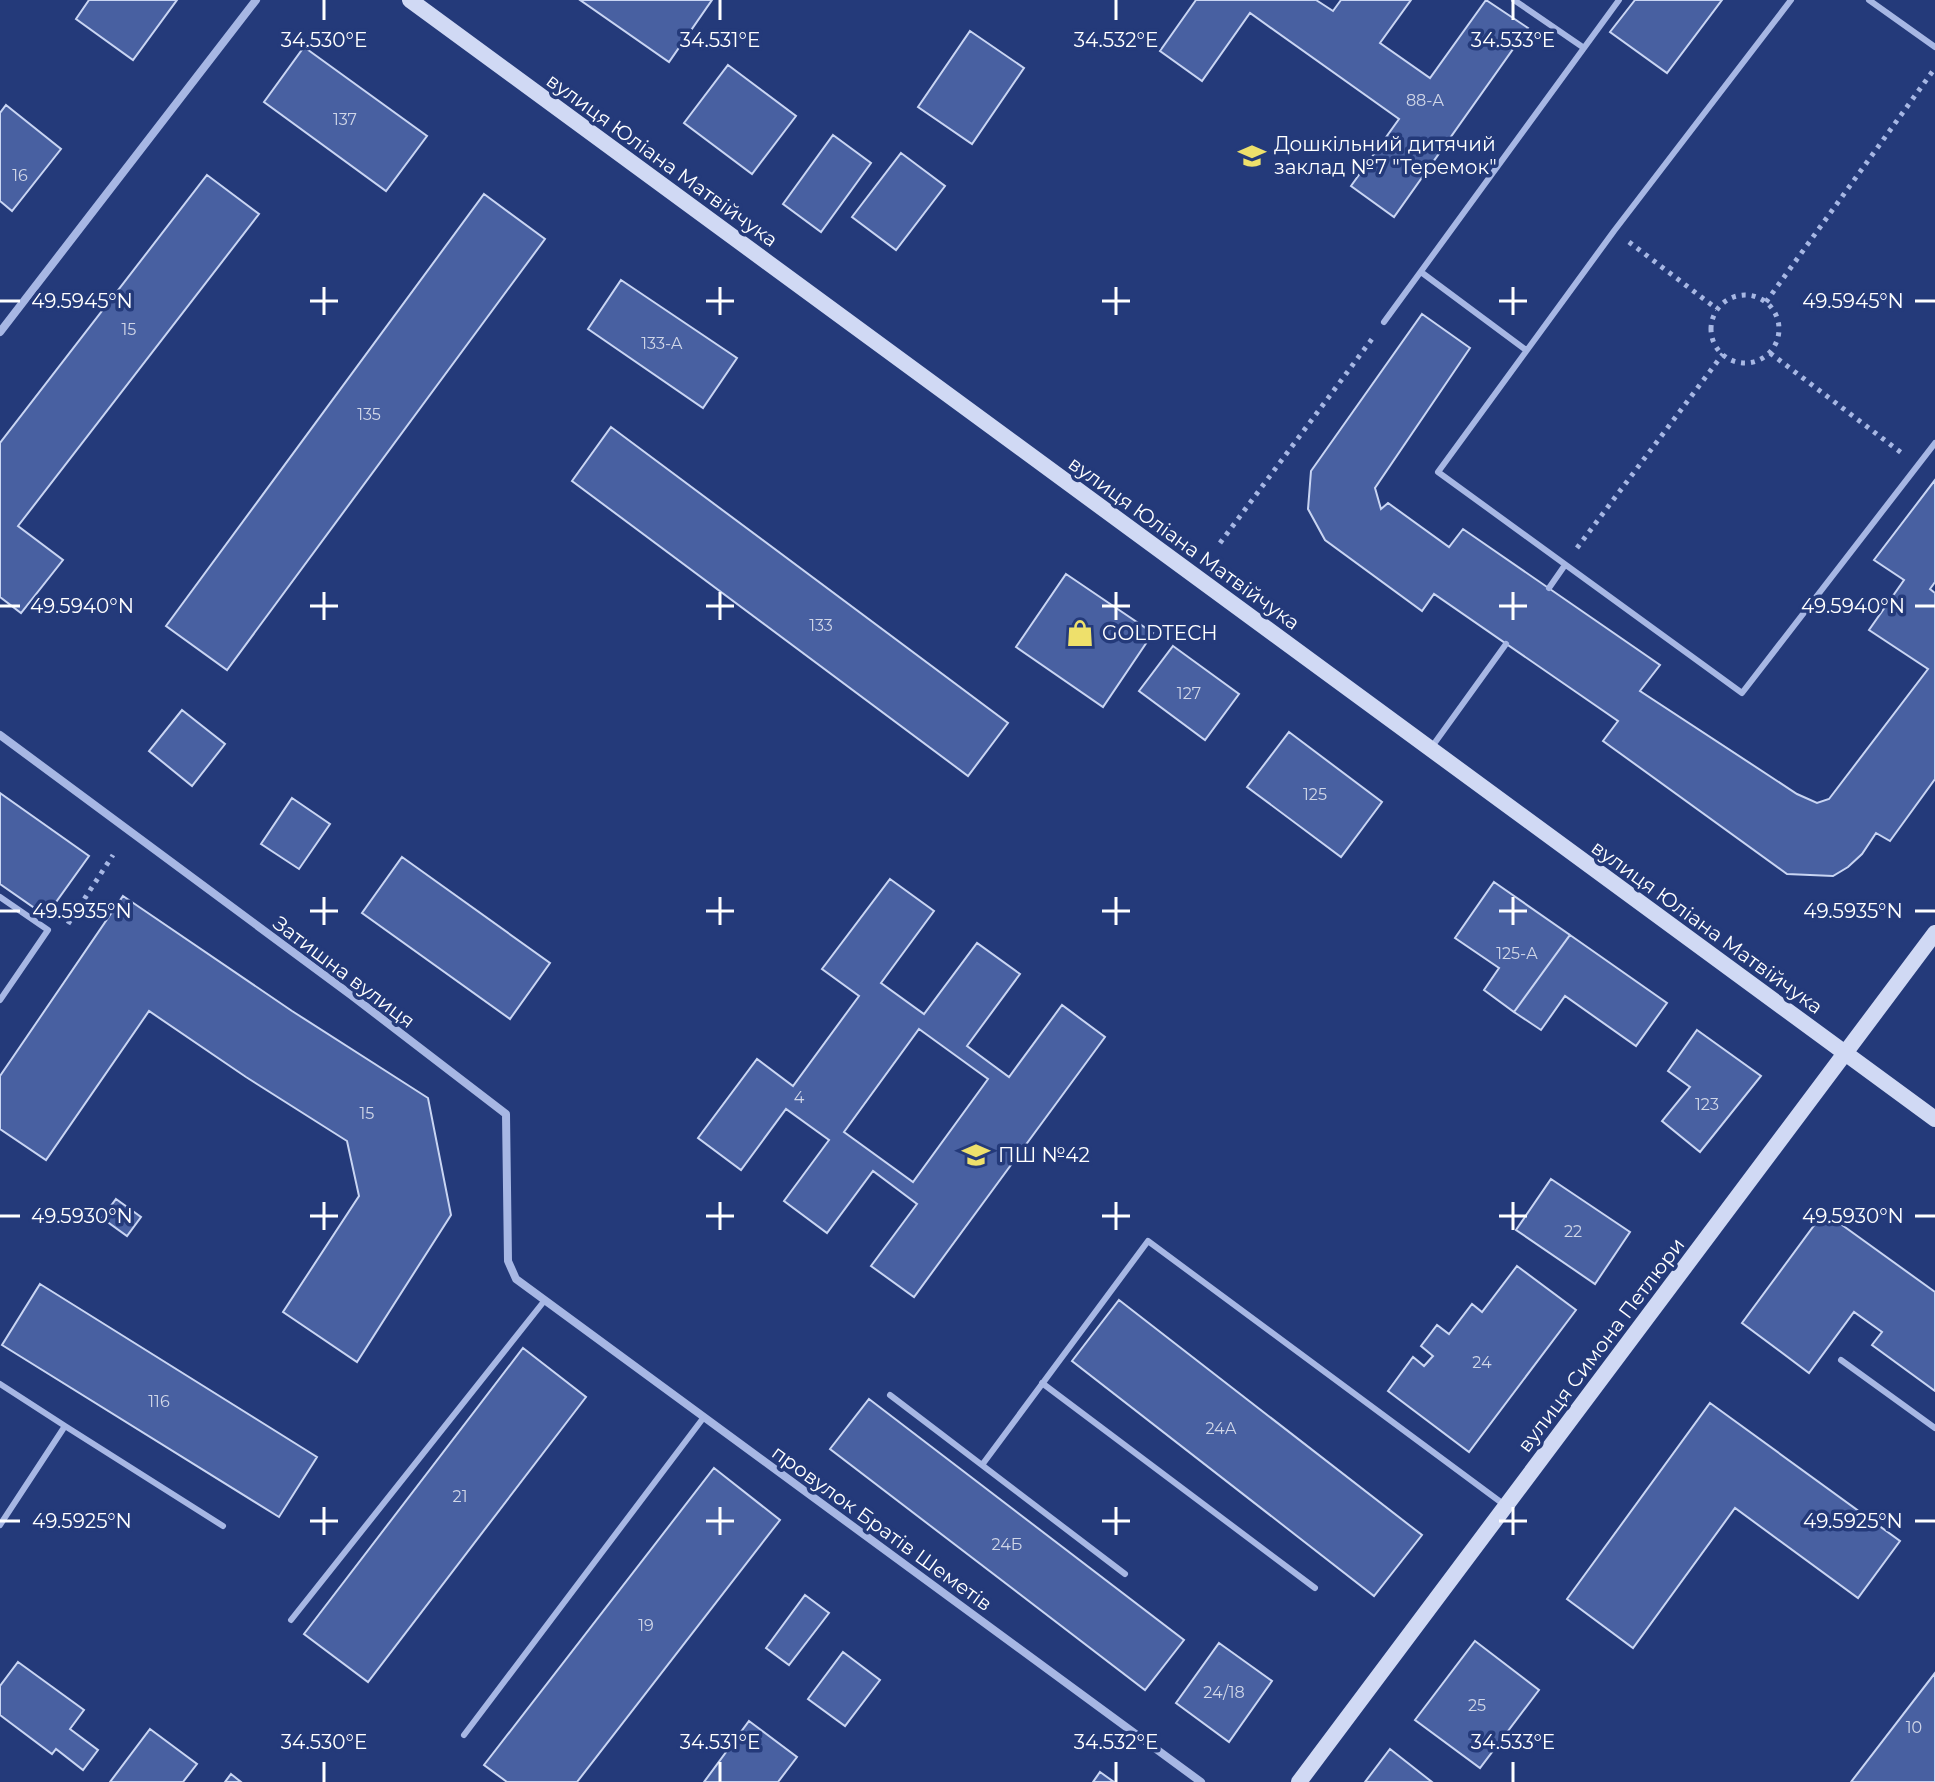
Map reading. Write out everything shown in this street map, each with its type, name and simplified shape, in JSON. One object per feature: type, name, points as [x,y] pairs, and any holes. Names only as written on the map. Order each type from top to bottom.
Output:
[{"type":"street","points":[[0,332],[256,0]]},
{"type":"street","name":"вулиця Юліана Матвійчука","points":[[410,0],[1935,1119]]},
{"type":"street","name":"Затишна вулиця","points":[[0,735],[506,1114],[508,1261],[516,1279],[545,1300]]},
{"type":"street","name":"вулиця Симона Петлюри","points":[[1299,1782],[1935,933]]},
{"type":"street","name":"провулок Братів Шеметів","points":[[545,1300],[1201,1782]]},
{"type":"lane","points":[[1514,0],[1584,48]]},
{"type":"lane","points":[[1384,322],[1619,0]]},
{"type":"lane","points":[[1791,0],[1614,231],[1438,472],[1742,693],[1935,443]]},
{"type":"lane","points":[[1869,0],[1935,47]]},
{"type":"lane","points":[[1421,272],[1526,350]]},
{"type":"lane","points":[[1549,588],[1565,565]]},
{"type":"lane","points":[[1430,749],[1506,644]]},
{"type":"lane","points":[[0,897],[48,930],[0,1000]]},
{"type":"lane","points":[[982,1465],[1148,1241],[1506,1506]]},
{"type":"lane","points":[[291,1620],[545,1300]]},
{"type":"lane","points":[[1841,1360],[1935,1428]]},
{"type":"lane","points":[[1042,1383],[1315,1588]]},
{"type":"lane","points":[[0,1384],[223,1526]]},
{"type":"lane","points":[[890,1395],[1125,1574]]},
{"type":"lane","points":[[464,1735],[704,1417]]},
{"type":"lane","points":[[0,1525],[65,1426]]},
{"type":"path","points":[[1766,302],[1935,68]]},
{"type":"path","points":[[1614,231],[1717,309]]},
{"type":"path","points":[[1746,294],[1766,302],[1779,321],[1777,343],[1770,353],[1749,363],[1738,362],[1723,354],[1713,341],[1711,330],[1717,309],[1725,301],[1746,294]]},
{"type":"path","points":[[1220,543],[1384,322]]},
{"type":"path","points":[[1770,353],[1918,465]]},
{"type":"path","points":[[1565,565],[1723,354]]},
{"type":"path","points":[[48,930],[60,937],[113,855]]},
{"type":"building","points":[[89,0],[177,0],[133,60],[76,19]]},
{"type":"building","points":[[580,0],[712,0],[669,62]]},
{"type":"building","points":[[1196,0],[1316,0],[1333,11],[1341,0],[1411,0],[1380,43],[1430,78],[1486,0],[1528,28],[1394,217],[1351,186],[1399,119],[1250,13],[1202,81],[1160,51]]},
{"type":"building","points":[[1635,0],[1722,0],[1667,73],[1610,32]]},
{"type":"building","points":[[970,31],[1024,68],[972,144],[918,107]]},
{"type":"building","points":[[304,47],[427,136],[386,191],[264,102]]},
{"type":"building","points":[[728,65],[796,116],[752,174],[684,123]]},
{"type":"building","points":[[6,105],[61,149],[12,211],[0,201],[0,113]]},
{"type":"building","points":[[833,135],[871,163],[821,232],[783,204]]},
{"type":"building","points":[[901,153],[945,186],[896,250],[852,217]]},
{"type":"building","points":[[207,175],[259,214],[18,526],[63,560],[21,613],[0,597],[0,443]]},
{"type":"building","points":[[484,194],[545,239],[227,670],[166,626]]},
{"type":"building","points":[[621,280],[737,358],[703,408],[588,329]]},
{"type":"building","points":[[1422,314],[1470,348],[1375,488],[1381,509],[1388,503],[1449,547],[1463,529],[1660,665],[1640,691],[1797,794],[1817,803],[1829,799],[1928,669],[1869,630],[1904,580],[1874,560],[1935,480],[1935,582],[1930,589],[1935,593],[1935,779],[1890,841],[1876,833],[1862,854],[1833,876],[1787,874],[1603,741],[1618,721],[1434,594],[1422,611],[1325,540],[1308,509],[1311,471]]},
{"type":"building","points":[[611,427],[1008,723],[968,776],[572,481]]},
{"type":"building","points":[[1066,574],[1153,633],[1103,707],[1016,647]]},
{"type":"building","points":[[1173,646],[1239,694],[1205,740],[1139,691]]},
{"type":"building","points":[[182,710],[225,744],[192,786],[149,751]]},
{"type":"building","points":[[1289,732],[1382,802],[1341,857],[1247,787]]},
{"type":"building","points":[[0,793],[89,856],[46,916],[0,884]]},
{"type":"building","points":[[292,798],[330,824],[299,869],[261,844]]},
{"type":"building","points":[[402,857],[550,963],[510,1019],[362,913]]},
{"type":"building","points":[[890,879],[934,911],[881,983],[924,1014],[977,943],[1020,974],[967,1046],[1009,1077],[1062,1005],[1105,1037],[914,1297],[871,1266],[917,1204],[873,1171],[827,1233],[784,1201],[829,1140],[786,1109],[741,1170],[698,1138],[757,1059],[793,1086],[859,996],[822,969]],"holes":[[[919,1029],[988,1079],[913,1182],[844,1132]]]},
{"type":"building","points":[[1494,882],[1570,935],[1514,1012],[1484,990],[1499,968],[1455,938]]},
{"type":"building","points":[[123,896],[292,1011],[428,1098],[451,1215],[357,1362],[283,1312],[359,1196],[347,1141],[149,1011],[46,1160],[0,1129],[0,1076]]},
{"type":"building","points":[[1570,935],[1667,1003],[1636,1046],[1565,996],[1541,1030],[1514,1012]]},
{"type":"building","points":[[1697,1030],[1761,1076],[1700,1152],[1662,1121],[1690,1087],[1668,1071]]},
{"type":"building","points":[[1551,1179],[1630,1232],[1595,1284],[1516,1230]]},
{"type":"building","points":[[116,1199],[141,1217],[127,1236],[102,1218]]},
{"type":"building","points":[[1824,1212],[1935,1292],[1935,1391],[1872,1345],[1882,1332],[1854,1312],[1809,1373],[1742,1323]]},
{"type":"building","points":[[1517,1266],[1576,1310],[1469,1452],[1388,1391],[1413,1357],[1424,1366],[1433,1356],[1421,1346],[1437,1325],[1449,1334],[1472,1304],[1482,1312]]},
{"type":"building","points":[[40,1284],[317,1457],[279,1517],[2,1345]]},
{"type":"building","points":[[1119,1300],[1422,1535],[1374,1596],[1072,1361]]},
{"type":"building","points":[[523,1348],[586,1397],[368,1682],[304,1634]]},
{"type":"building","points":[[869,1399],[1184,1640],[1145,1690],[830,1449]]},
{"type":"building","points":[[1710,1403],[1900,1541],[1858,1598],[1735,1508],[1633,1648],[1567,1599]]},
{"type":"building","points":[[714,1468],[780,1520],[577,1782],[507,1782],[484,1765]]},
{"type":"building","points":[[805,1595],[829,1613],[789,1665],[766,1648]]},
{"type":"building","points":[[1475,1641],[1539,1690],[1480,1768],[1415,1720]]},
{"type":"building","points":[[1219,1643],[1272,1681],[1229,1742],[1176,1703]]},
{"type":"building","points":[[843,1652],[880,1680],[845,1726],[808,1699]]},
{"type":"building","points":[[18,1662],[84,1710],[70,1729],[98,1750],[83,1770],[56,1749],[52,1754],[0,1715],[0,1686]]},
{"type":"building","points":[[1935,1673],[1935,1782],[1851,1782]]},
{"type":"building","points":[[749,1721],[797,1757],[778,1782],[704,1782]]},
{"type":"building","points":[[150,1729],[197,1764],[183,1782],[110,1782]]},
{"type":"building","points":[[1390,1749],[1432,1782],[1365,1782]]},
{"type":"building","points":[[1100,1772],[1114,1782],[1093,1782]]},
{"type":"building","points":[[231,1774],[241,1782],[225,1782]]},
{"type":"place","name":"Дошкільний дитячий заклад №7 \"Теремок\"","points":[[1252,156]]},
{"type":"place","name":"GOLDTECH","points":[[1080,633]]},
{"type":"place","name":"ПШ №42","points":[[976,1155]]}]
